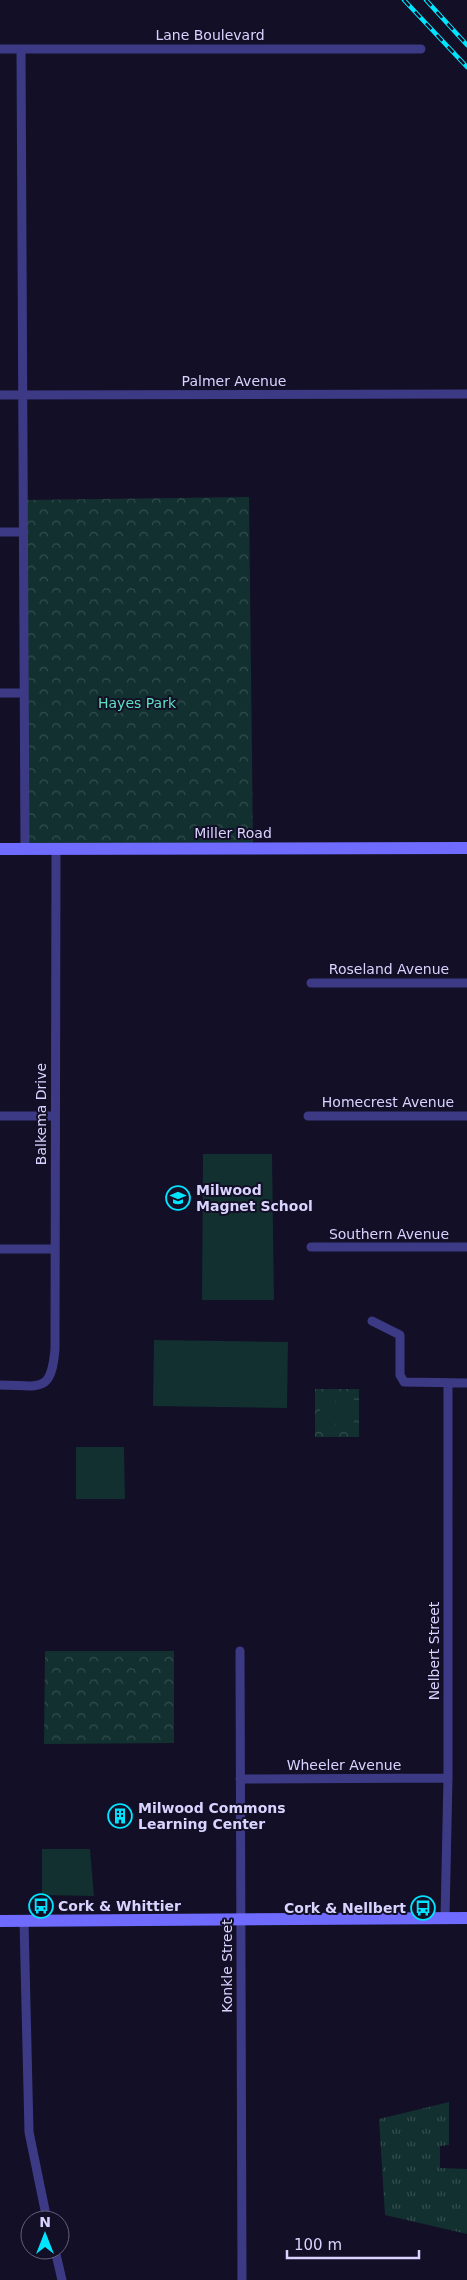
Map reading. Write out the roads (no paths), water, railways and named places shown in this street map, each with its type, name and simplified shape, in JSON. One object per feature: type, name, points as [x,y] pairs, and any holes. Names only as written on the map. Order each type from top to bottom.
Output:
[{"type":"street","name":"Lane Boulevard","points":[[0,49],[421,49]]},
{"type":"street","points":[[21,49],[25,849]]},
{"type":"street","name":"Palmer Avenue","points":[[0,395],[467,394]]},
{"type":"street","points":[[0,532],[24,532]]},
{"type":"street","points":[[0,693],[24,693]]},
{"type":"street","name":"Miller Road","points":[[0,849],[467,848]]},
{"type":"street","name":"Balkema Drive","points":[[0,1385],[36,1385],[46,1382],[50,1378],[55,1349],[56,849]]},
{"type":"street","name":"Roseland Avenue","points":[[312,983],[467,983]]},
{"type":"street","points":[[0,1116],[54,1116]]},
{"type":"street","name":"Homecrest Avenue","points":[[308,1116],[467,1116]]},
{"type":"street","name":"Southern Avenue","points":[[311,1248],[467,1248]]},
{"type":"street","points":[[0,1249],[54,1249]]},
{"type":"street","points":[[372,1321],[400,1335],[400,1375],[404,1382],[467,1383]]},
{"type":"street","name":"Nelbert Street","points":[[445,1918],[448,1778],[448,1383]]},
{"type":"street","name":"Konkle Street","points":[[240,1651],[242,2280]]},
{"type":"street","name":"Wheeler Avenue","points":[[240,1778],[448,1778]]},
{"type":"street","points":[[0,1921],[467,1918]]},
{"type":"street","points":[[24,1921],[29,2132],[45,2210]]},
{"type":"street","points":[[57,2260],[62,2280]]},
{"type":"railway","points":[[404,0],[467,67]]},
{"type":"railway","points":[[426,0],[467,45]]},
{"type":"place","name":"Milwood Magnet School","points":[[178,1198]]},
{"type":"place","name":"Milwood Commons Learning Center","points":[[120,1816]]},
{"type":"place","name":"Cork & Whittier","points":[[41,1906]]},
{"type":"place","name":"Cork & Nellbert","points":[[423,1908]]},
{"type":"park label","name":"Hayes Park","points":[[137,703]]}]
